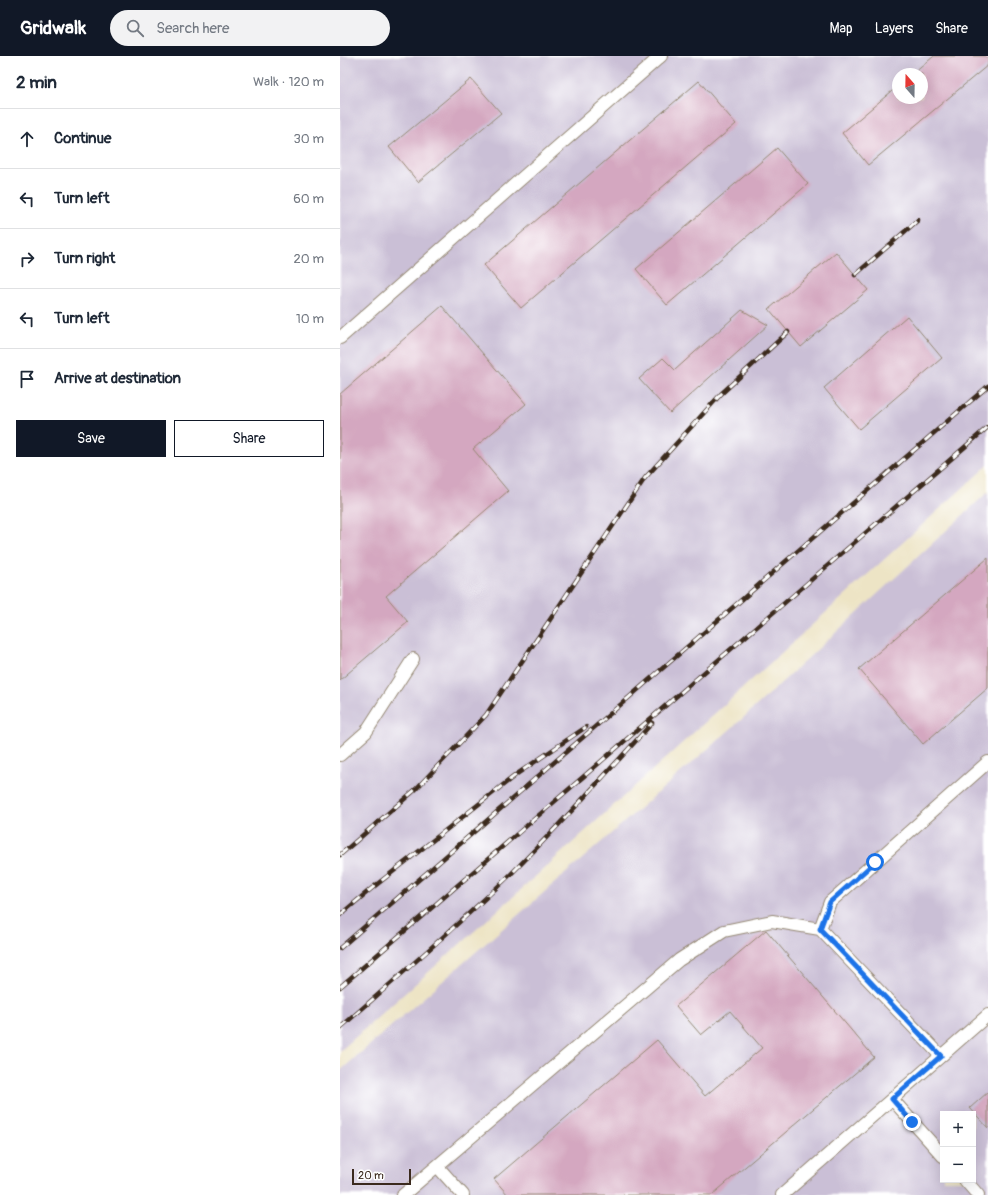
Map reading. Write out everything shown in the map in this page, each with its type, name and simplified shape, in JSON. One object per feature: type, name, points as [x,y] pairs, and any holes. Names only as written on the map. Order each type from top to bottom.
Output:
[{"type":"lane","points":[[340,338],[661,56]]},
{"type":"lane","points":[[340,755],[366,732],[413,659]]},
{"type":"lane","points":[[820,929],[830,902],[988,762]]},
{"type":"lane","points":[[403,1195],[679,960],[724,931],[772,921],[820,929],[941,1056]]},
{"type":"lane","points":[[782,1195],[988,1015]]},
{"type":"lane","points":[[892,1099],[940,1153]]},
{"type":"lane","points":[[437,1166],[463,1195]]},
{"type":"lane","points":[[968,1183],[978,1195]]},
{"type":"shaded area","points":[[340,56],[988,56],[988,465],[515,895],[340,1051]]},
{"type":"shaded area","points":[[988,492],[988,1195],[340,1195],[340,1071],[742,719]]},
{"type":"building","points":[[934,56],[985,56],[988,60],[988,65],[868,165],[842,133],[892,91],[892,104],[928,104],[928,68],[920,68]]},
{"type":"building","points":[[471,79],[501,113],[418,182],[389,147]]},
{"type":"building","points":[[699,81],[736,124],[521,308],[484,265]]},
{"type":"building","points":[[777,148],[808,184],[667,305],[636,269]]},
{"type":"building","points":[[836,252],[868,290],[801,347],[769,309]]},
{"type":"building","points":[[442,306],[526,404],[473,449],[508,491],[386,596],[408,622],[340,680],[340,394]]},
{"type":"building","points":[[742,310],[768,325],[670,413],[639,379],[663,358],[675,370]]},
{"type":"building","points":[[907,316],[942,358],[859,429],[824,388]]},
{"type":"building","points":[[988,558],[988,688],[923,744],[859,669]]},
{"type":"building","points":[[766,930],[874,1057],[712,1195],[508,1195],[494,1179],[657,1040],[705,1096],[762,1048],[730,1011],[701,1035],[676,1006]]},
{"type":"building","points":[[988,1092],[988,1128],[976,1115],[976,1111],[973,1111],[970,1108]]},
{"type":"railway","points":[[855,275],[918,220]]},
{"type":"railway","points":[[340,855],[416,789],[486,715],[645,478],[721,394],[788,332]]},
{"type":"railway","points":[[340,948],[988,386]]},
{"type":"railway","points":[[340,987],[988,427]]},
{"type":"railway","points":[[340,1028],[448,933],[511,874],[565,818],[652,723]]},
{"type":"railway","points":[[340,915],[517,774],[586,727]]},
{"type":"route","points":[[875,862],[830,902],[820,929],[941,1056],[892,1099],[912,1122]]}]
